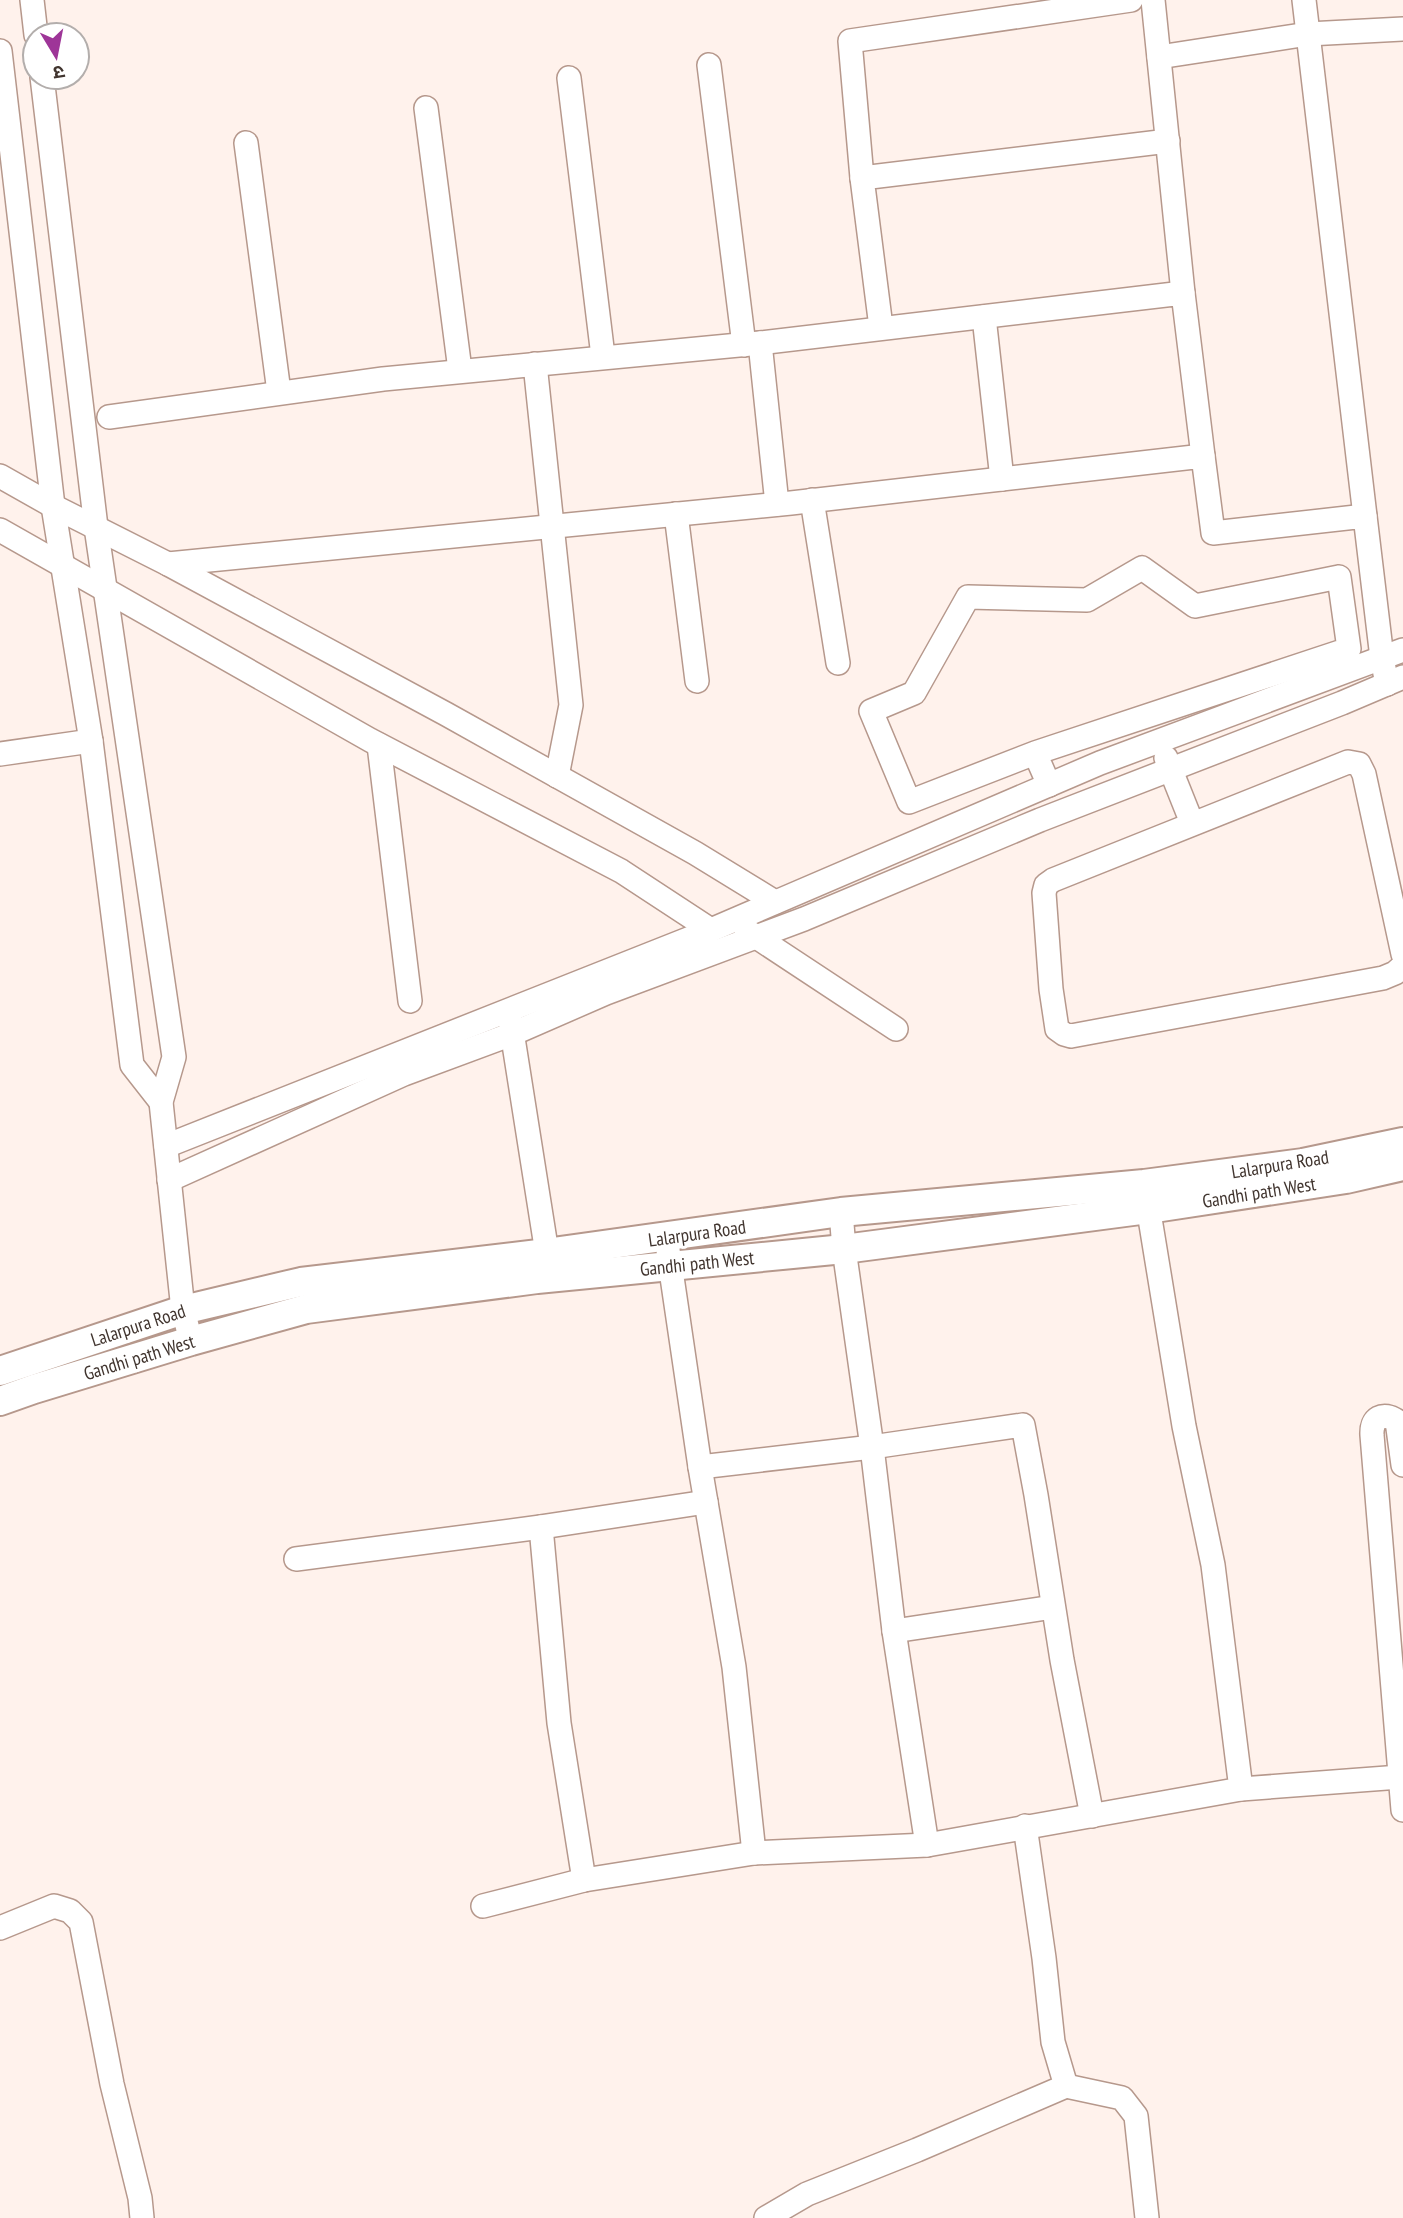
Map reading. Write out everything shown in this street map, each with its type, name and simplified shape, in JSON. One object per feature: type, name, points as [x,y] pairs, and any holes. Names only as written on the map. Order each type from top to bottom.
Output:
[{"type":"street","points":[[32,0],[34,21]]},
{"type":"street","points":[[881,327],[862,177],[850,41],[1131,0]]},
{"type":"street","points":[[1153,0],[1213,533],[1365,516]]},
{"type":"street","points":[[169,1180],[404,1074],[512,1034],[606,993],[757,936],[1395,680],[1365,516],[1304,0]]},
{"type":"street","points":[[1159,57],[1308,34],[1403,29]]},
{"type":"street","points":[[0,51],[7,160],[53,506],[91,741],[132,1065],[162,1102]]},
{"type":"street","points":[[709,65],[777,504]]},
{"type":"street","points":[[569,78],[603,356]]},
{"type":"street","points":[[44,91],[96,527],[174,1057],[162,1102],[183,1310],[191,1341]]},
{"type":"street","points":[[426,108],[460,370]]},
{"type":"street","points":[[862,177],[1168,141]]},
{"type":"street","points":[[246,143],[279,393]]},
{"type":"street","points":[[7,160],[53,157]]},
{"type":"street","points":[[109,417],[460,370],[752,344],[1184,293]]},
{"type":"street","points":[[984,317],[1002,479]]},
{"type":"street","points":[[535,364],[571,705],[557,776]]},
{"type":"street","points":[[168,564],[777,504],[1203,456]]},
{"type":"street","points":[[0,477],[168,564],[557,776],[695,853],[775,902]]},
{"type":"street","points":[[812,500],[838,663]]},
{"type":"street","points":[[676,514],[697,681]]},
{"type":"street","points":[[0,530],[379,745],[722,925],[757,936],[897,1028]]},
{"type":"street","points":[[1142,568],[1195,606],[1339,577],[1349,649],[1035,753],[909,802],[871,711],[914,693],[968,597],[1087,600],[1142,568]]},
{"type":"street","points":[[166,1146],[722,925],[1057,781],[1392,654]]},
{"type":"street","points":[[0,754],[91,741]]},
{"type":"street","points":[[1159,741],[1192,823]]},
{"type":"street","points":[[379,745],[410,1001]]},
{"type":"street","points":[[1035,753],[1079,805]]},
{"type":"street","points":[[1403,954],[1364,774],[1359,764],[1348,762],[1053,880],[1046,885],[1044,893],[1051,989],[1057,1029],[1071,1036],[1383,978],[1403,966]]},
{"type":"street","points":[[915,842],[927,867]]},
{"type":"street","points":[[509,1009],[548,1254]]},
{"type":"street","name":"Lalarpura Road","points":[[0,1371],[183,1310],[301,1282],[548,1254],[841,1212],[1146,1196],[1403,1142]]},
{"type":"street","name":"Gandhi path West","points":[[0,1402],[191,1341],[306,1309],[537,1279],[844,1249],[1146,1196],[1346,1179],[1403,1166]]},
{"type":"street","points":[[1146,1196],[1184,1426],[1213,1565],[1241,1789]]},
{"type":"street","points":[[841,1212],[894,1632],[927,1845]]},
{"type":"street","points":[[667,1238],[700,1467],[734,1667],[754,1853]]},
{"type":"street","points":[[483,1906],[584,1880],[754,1853],[927,1845],[1241,1789],[1402,1794],[1372,1435],[1376,1419],[1389,1417],[1397,1421],[1403,1465]]},
{"type":"street","points":[[700,1467],[872,1447],[1023,1425],[1093,1816]]},
{"type":"street","points":[[296,1559],[706,1502]]},
{"type":"street","points":[[541,1527],[559,1723],[584,1880]]},
{"type":"street","points":[[894,1632],[1054,1607]]},
{"type":"street","points":[[1025,1826],[1044,1958],[1052,2042],[1066,2086]]},
{"type":"street","points":[[0,1928],[54,1906],[70,1911],[81,1922],[112,2084],[140,2198],[142,2218]]},
{"type":"street","points":[[765,2218],[807,2194],[1066,2086],[1122,2098],[1136,2116],[1147,2218]]}]
